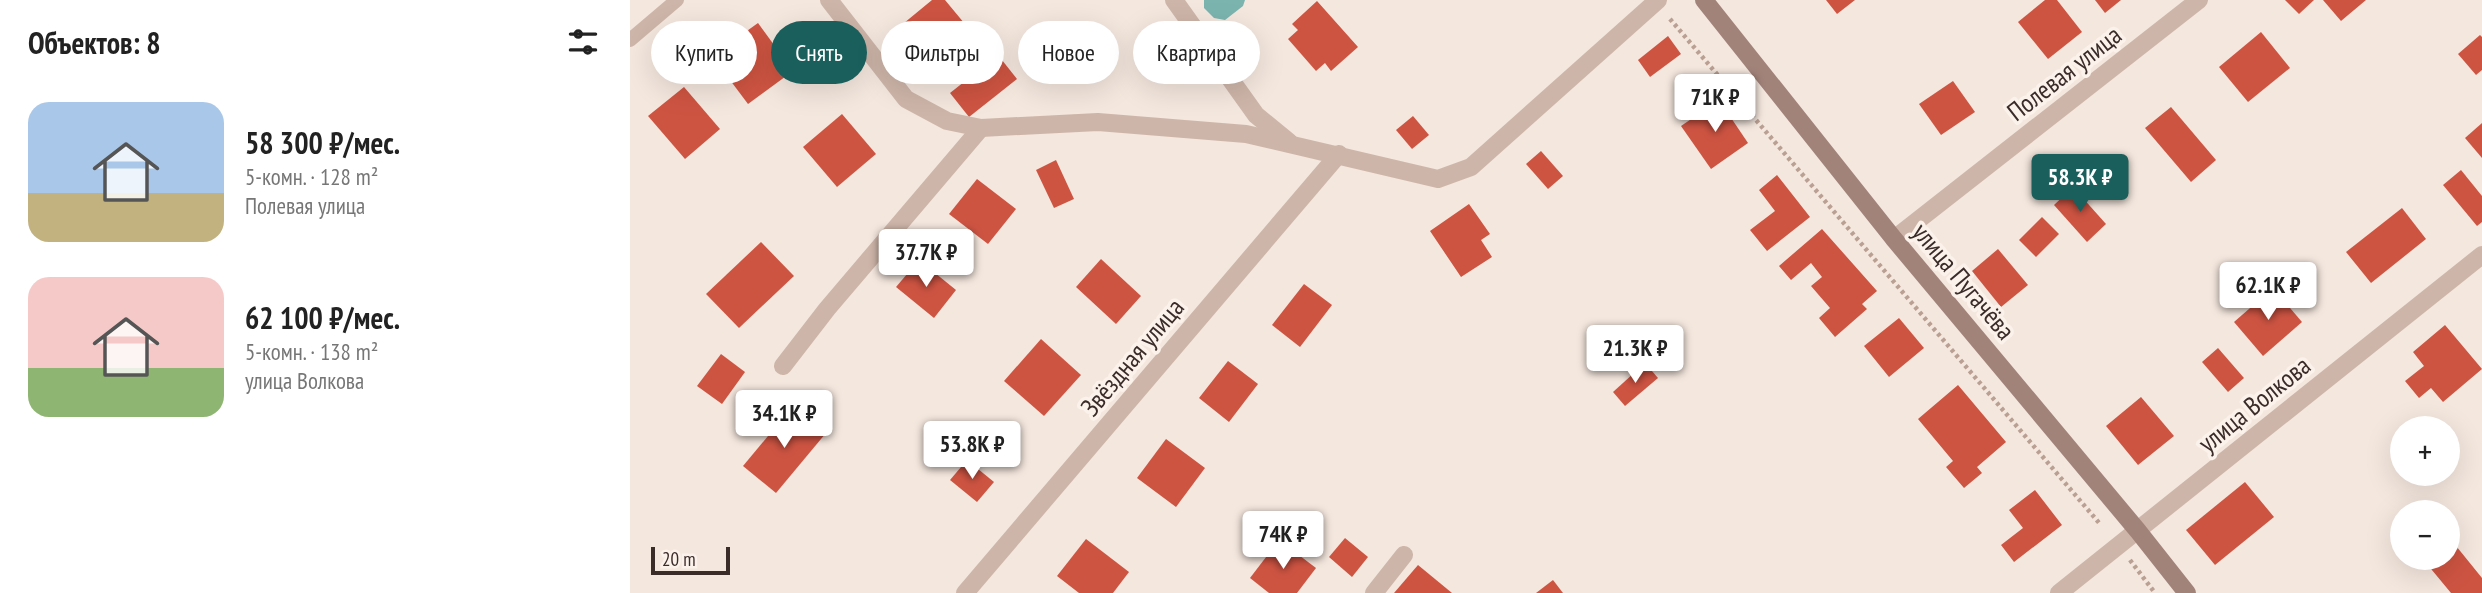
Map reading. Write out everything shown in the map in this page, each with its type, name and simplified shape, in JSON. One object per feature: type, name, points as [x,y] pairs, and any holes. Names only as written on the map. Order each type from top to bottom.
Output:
[{"type":"street","points":[[829,0],[906,99],[947,121],[981,128],[1098,122],[1246,134],[1438,179],[1471,167],[1657,1]]},
{"type":"street","points":[[1174,0],[1256,115],[1292,144]]},
{"type":"street","name":"улица Пугачёва","points":[[1704,0],[1894,239],[2187,593]]},
{"type":"street","name":"Полевая улица","points":[[1894,239],[2199,0]]},
{"type":"street","points":[[783,366],[827,309],[981,128]]},
{"type":"street","name":"Звёздная улица","points":[[965,593],[1339,154]]},
{"type":"street","name":"улица Волкова","points":[[2059,593],[2482,255]]},
{"type":"street","points":[[1374,593],[1404,555]]},
{"type":"lane","points":[[630,40],[677,0]]},
{"type":"path","points":[[1657,1],[2119,546],[2155,593]]},
{"type":"water","points":[[1204,0],[1245,0],[1243,6],[1225,20],[1214,18],[1204,8]]},
{"type":"building","points":[[932,0],[945,0],[962,21],[906,21]]},
{"type":"building","points":[[1826,0],[1855,0],[1837,14]]},
{"type":"building","points":[[2045,0],[2057,0],[2082,32],[2048,59],[2018,22]]},
{"type":"building","points":[[2095,0],[2121,0],[2105,13]]},
{"type":"building","points":[[2285,0],[2314,0],[2299,14]]},
{"type":"building","points":[[2323,0],[2366,0],[2341,21]]},
{"type":"building","points":[[1317,1],[1358,47],[1331,71],[1325,63],[1316,71],[1288,39],[1298,30],[1292,24]]},
{"type":"building","points":[[757,24],[771,41],[771,84],[775,84],[748,104],[733,84],[757,84]]},
{"type":"building","points":[[2261,32],[2290,68],[2248,102],[2219,67]]},
{"type":"building","points":[[2480,35],[2482,70],[2476,75],[2458,54]]},
{"type":"building","points":[[1668,36],[1681,54],[1650,77],[1638,60]]},
{"type":"building","points":[[1004,63],[1017,79],[969,117],[950,93],[961,84],[1004,84]]},
{"type":"building","points":[[1953,81],[1975,112],[1941,135],[1919,104]]},
{"type":"building","points":[[684,87],[720,129],[685,159],[648,116]]},
{"type":"building","points":[[1719,100],[1748,143],[1711,169],[1681,126]]},
{"type":"building","points":[[2171,107],[2216,160],[2191,182],[2145,128]]},
{"type":"building","points":[[842,114],[876,154],[837,187],[803,147]]},
{"type":"building","points":[[1413,116],[1429,135],[1412,149],[1396,130]]},
{"type":"building","points":[[2482,123],[2482,158],[2465,138]]},
{"type":"building","points":[[1541,151],[1563,176],[1548,189],[1526,164]]},
{"type":"building","points":[[1056,160],[1074,199],[1054,208],[1036,170]]},
{"type":"building","points":[[2461,170],[2482,196],[2482,222],[2477,226],[2443,185]]},
{"type":"building","points":[[1777,175],[1810,217],[1767,251],[1750,230],[1775,211],[1759,190]]},
{"type":"building","points":[[977,179],[1016,209],[988,244],[949,214]]},
{"type":"building","points":[[2073,187],[2106,224],[2087,242],[2054,205]]},
{"type":"building","points":[[1469,204],[1490,234],[1481,240],[1492,257],[1461,277],[1430,231]]},
{"type":"building","points":[[2402,208],[2426,239],[2371,283],[2346,252]]},
{"type":"building","points":[[2042,217],[2059,234],[2036,257],[2019,240]]},
{"type":"building","points":[[1822,229],[1877,291],[1862,304],[1867,309],[1835,337],[1819,318],[1830,308],[1811,286],[1822,277],[1811,263],[1791,280],[1779,266]]},
{"type":"building","points":[[761,242],[794,276],[739,328],[706,294]]},
{"type":"building","points":[[1998,249],[2028,285],[2001,307],[1972,271]]},
{"type":"building","points":[[1101,259],[1141,296],[1116,324],[1076,287]]},
{"type":"building","points":[[919,260],[956,290],[934,318],[896,287]]},
{"type":"building","points":[[1304,284],[1332,305],[1300,347],[1272,325]]},
{"type":"building","points":[[2273,288],[2302,322],[2263,356],[2234,322]]},
{"type":"building","points":[[1899,318],[1924,348],[1889,377],[1864,346]]},
{"type":"building","points":[[2445,325],[2482,369],[2443,402],[2431,388],[2419,398],[2405,381],[2424,366],[2413,352]]},
{"type":"building","points":[[1041,339],[1081,375],[1044,416],[1004,381]]},
{"type":"building","points":[[2218,348],[2244,378],[2228,392],[2202,362]]},
{"type":"building","points":[[721,354],[745,372],[722,404],[697,386]]},
{"type":"building","points":[[1228,361],[1258,384],[1229,422],[1199,398]]},
{"type":"building","points":[[1645,363],[1658,378],[1625,406],[1613,392]]},
{"type":"building","points":[[1958,385],[2006,442],[1977,467],[1982,473],[1964,488],[1946,467],[1953,461],[1918,419]]},
{"type":"building","points":[[2141,397],[2174,436],[2138,465],[2106,426]]},
{"type":"building","points":[[793,406],[826,433],[776,493],[743,466]]},
{"type":"building","points":[[1166,439],[1205,468],[1176,507],[1137,478]]},
{"type":"building","points":[[967,460],[994,482],[977,502],[950,480]]},
{"type":"building","points":[[2245,482],[2274,517],[2215,565],[2186,530]]},
{"type":"building","points":[[2035,490],[2062,525],[2014,562],[2001,545],[2023,528],[2009,510]]},
{"type":"building","points":[[1345,538],[1368,557],[1352,577],[1329,557]]},
{"type":"building","points":[[1086,539],[1129,572],[1113,593],[1079,593],[1057,576]]},
{"type":"building","points":[[1279,540],[1316,568],[1297,593],[1269,593],[1250,578]]},
{"type":"building","points":[[2460,551],[2482,578],[2482,593],[2451,593],[2432,570],[2460,570]]},
{"type":"building","points":[[1418,565],[1452,593],[1394,593]]},
{"type":"building","points":[[1553,580],[1563,593],[1536,593]]}]
